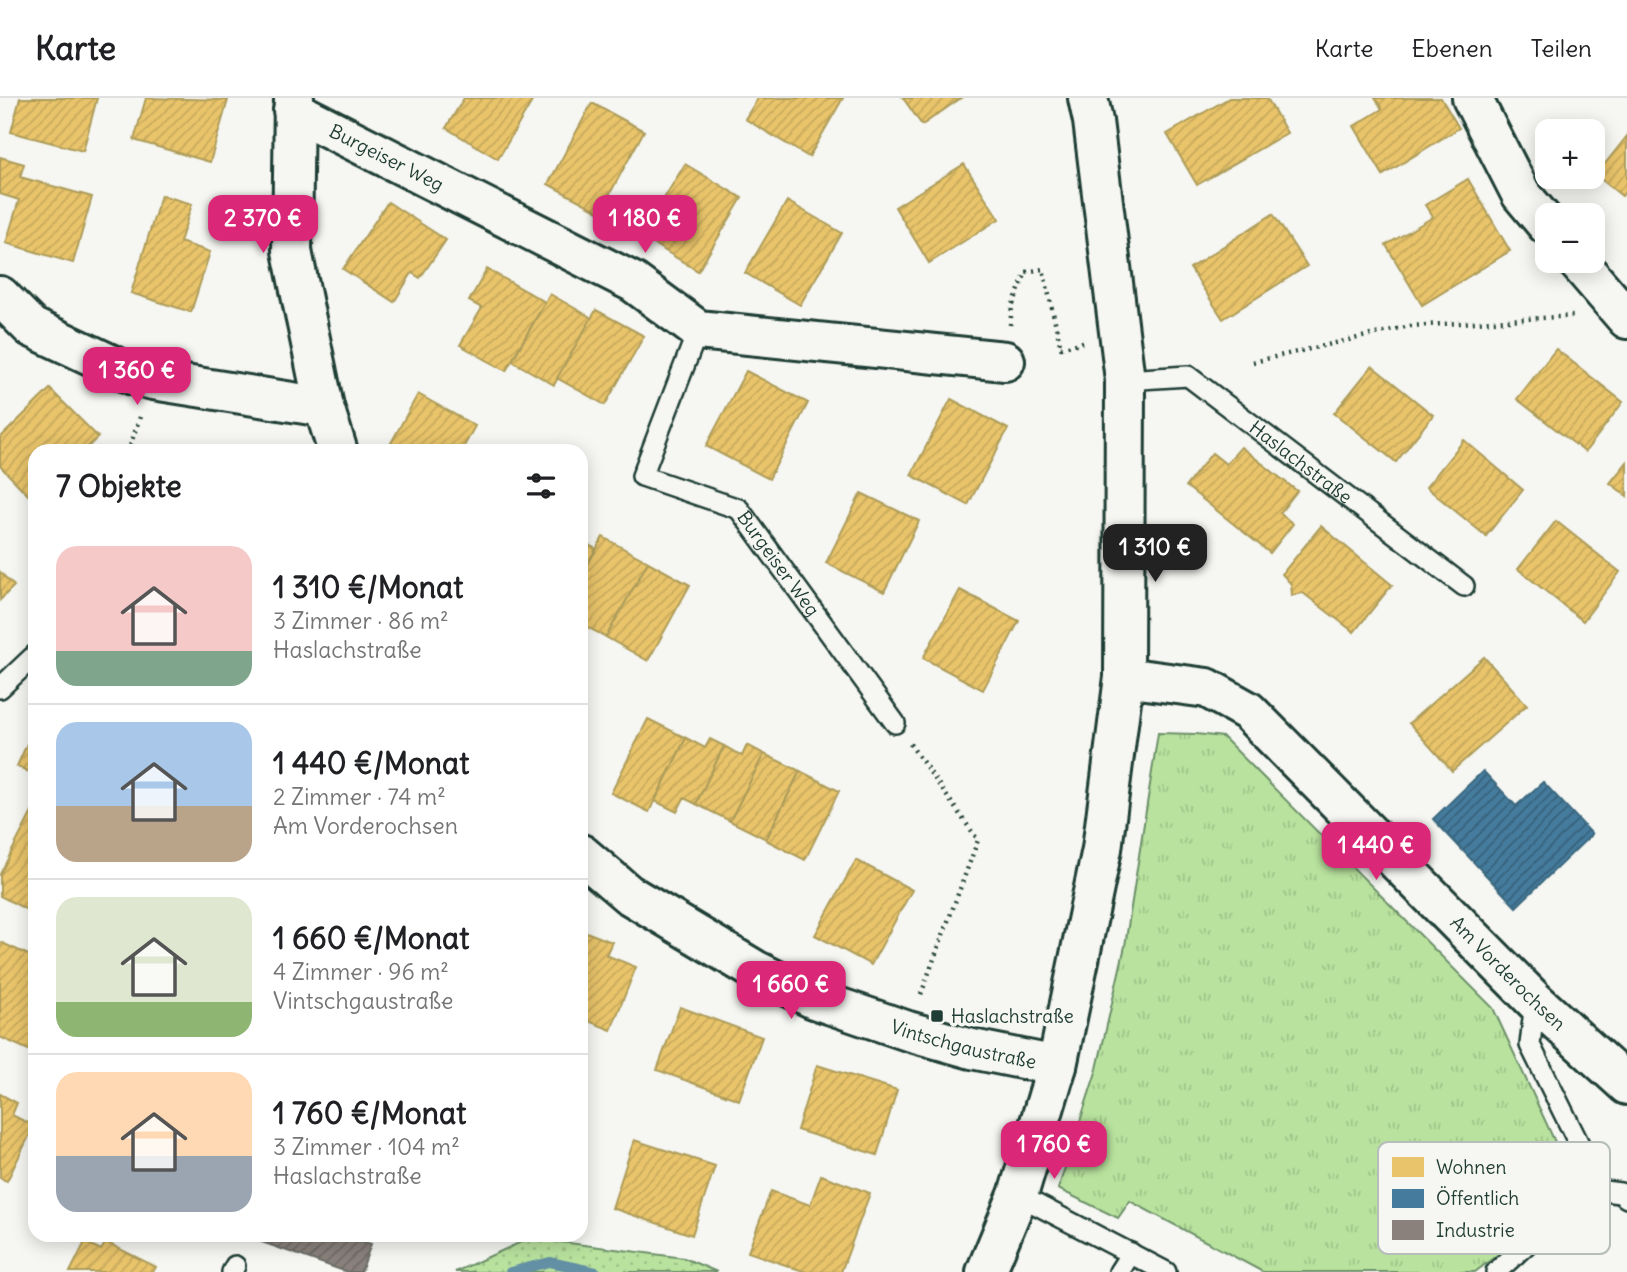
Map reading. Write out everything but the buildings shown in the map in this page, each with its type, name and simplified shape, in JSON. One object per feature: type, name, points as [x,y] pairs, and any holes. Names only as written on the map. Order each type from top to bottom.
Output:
[{"type":"street","points":[[986,1272],[1018,1195],[1057,1066],[1102,849],[1124,677],[1125,380],[1121,332],[1088,98]]},
{"type":"street","points":[[1472,98],[1521,194],[1535,211]]},
{"type":"street","points":[[294,104],[292,251],[324,407],[336,444]]},
{"type":"street","name":"Burgeiser Weg","points":[[294,104],[633,282],[698,330]]},
{"type":"street","points":[[1587,273],[1624,316]]},
{"type":"street","points":[[0,296],[31,327],[133,375],[324,407]]},
{"type":"street","points":[[698,330],[1006,361]]},
{"type":"street","name":"Am Vorderochsen","points":[[1124,677],[1208,688],[1248,711],[1535,1001],[1627,1085]]},
{"type":"street","name":"Vintschgaustraße","points":[[588,860],[628,894],[755,970],[814,999],[908,1031],[972,1049],[1057,1066]]},
{"type":"lane","name":"Burgeiser Weg","points":[[698,330],[642,476],[739,509],[895,723]]},
{"type":"lane","name":"Haslachstraße","points":[[1125,380],[1188,376],[1464,586]]},
{"type":"lane","points":[[0,688],[28,661]]},
{"type":"lane","points":[[1535,1001],[1530,1045],[1578,1142]]},
{"type":"lane","points":[[1610,1192],[1620,1193],[1627,1198]]},
{"type":"lane","points":[[1018,1195],[1166,1272]]},
{"type":"lane","points":[[1119,1272],[1131,1253]]},
{"type":"lane","points":[[1496,1272],[1516,1254]]},
{"type":"path","points":[[1006,361],[1012,307],[1026,272],[1043,269],[1061,348],[1121,332]]},
{"type":"path","points":[[1254,362],[1410,326],[1624,316]]},
{"type":"path","points":[[895,723],[978,840],[908,1031]]},
{"type":"green space","points":[[1158,733],[1223,737],[1493,1008],[1555,1142],[1378,1142],[1378,1254],[1499,1254],[1475,1272],[1263,1272],[1130,1201],[1118,1218],[1058,1189],[1097,1069],[1125,946]]},
{"type":"green space","points":[[521,1242],[561,1242],[684,1258],[717,1272],[455,1272]]},
{"type":"waterway","points":[[510,1272],[550,1262],[596,1272]]},
{"type":"place","name":"Haslachstraße","points":[[937,1016]]}]
